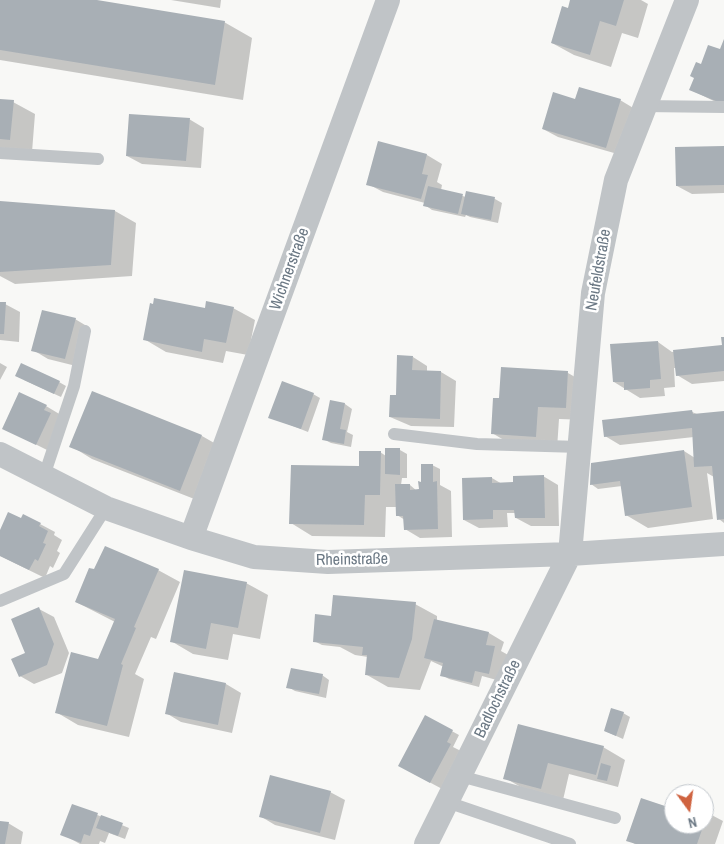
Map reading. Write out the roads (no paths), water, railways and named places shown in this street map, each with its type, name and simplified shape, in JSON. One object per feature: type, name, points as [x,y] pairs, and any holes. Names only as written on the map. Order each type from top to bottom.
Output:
[{"type":"street","name":"Wichnerstraße","points":[[190,538],[388,0]]},
{"type":"street","name":"Neufeldstraße","points":[[570,554],[593,293],[616,180],[687,0]]},
{"type":"street","name":"Rheinstraße","points":[[0,454],[106,508],[190,538],[254,557],[328,562],[570,554],[724,544]]},
{"type":"street","name":"Badlochstraße","points":[[426,844],[570,554]]},
{"type":"lane","points":[[644,106],[724,107]]},
{"type":"lane","points":[[0,153],[98,158]]},
{"type":"lane","points":[[44,476],[74,386],[85,331]]},
{"type":"lane","points":[[394,434],[476,444],[580,447]]},
{"type":"lane","points":[[0,601],[64,574],[106,508]]},
{"type":"lane","points":[[460,776],[615,818]]},
{"type":"lane","points":[[447,802],[570,844]]}]
